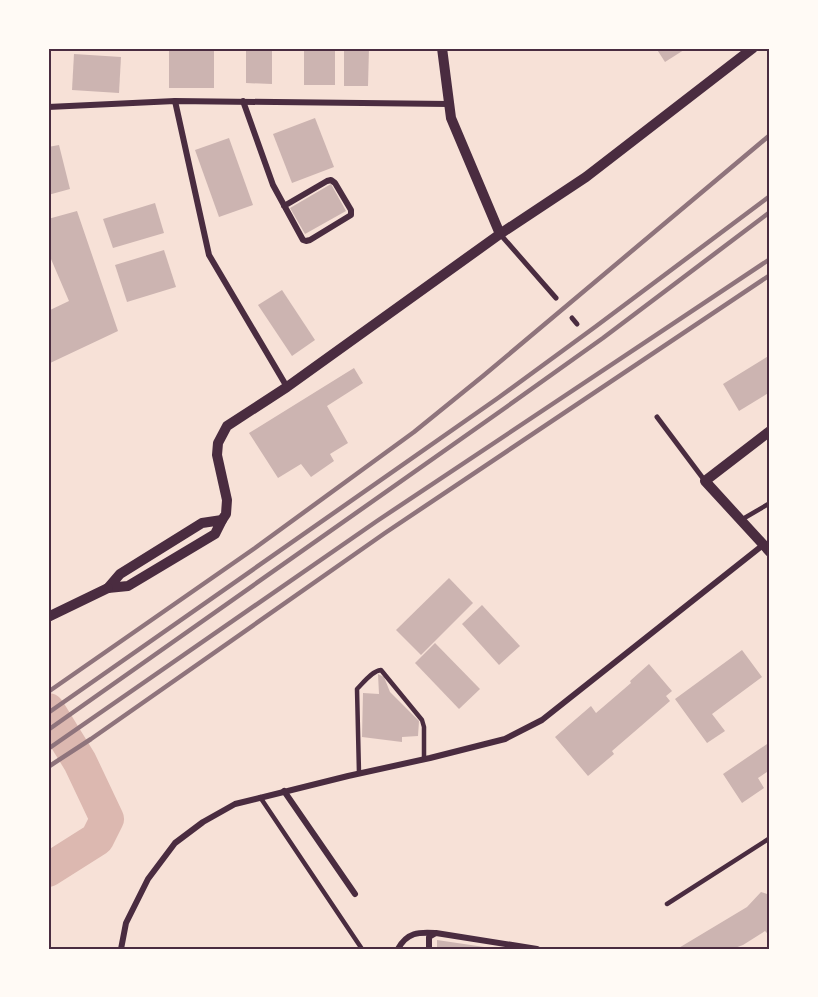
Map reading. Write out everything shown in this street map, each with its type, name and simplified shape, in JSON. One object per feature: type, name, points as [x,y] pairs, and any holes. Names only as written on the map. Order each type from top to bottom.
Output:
[{"type":"street","points":[[442,48],[451,117],[500,234],[556,298]]},
{"type":"street","points":[[49,617],[108,588],[128,586],[215,534],[226,514],[227,500],[217,455],[218,443],[227,426],[287,387],[500,234],[586,177],[753,48]]},
{"type":"street","points":[[48,107],[175,100],[449,104]]},
{"type":"street","points":[[175,100],[209,255],[287,387]]},
{"type":"street","points":[[243,101],[273,185],[284,206],[303,240],[306,241],[351,215],[351,210],[331,180],[284,206]]},
{"type":"street","points":[[572,318],[577,324]]},
{"type":"street","points":[[121,949],[126,923],[148,879],[175,843],[203,822],[235,804],[260,797],[505,740],[543,720],[766,549],[705,481],[657,417]]},
{"type":"street","points":[[705,481],[770,431]]},
{"type":"street","points":[[108,588],[120,574],[202,524],[222,520]]},
{"type":"street","points":[[284,791],[355,894]]},
{"type":"street","points":[[399,949],[401,943],[417,932],[537,949]]},
{"type":"street","points":[[429,949],[429,937],[436,933]]},
{"type":"lane","points":[[741,520],[770,503]]},
{"type":"lane","points":[[359,773],[357,689],[379,670],[422,720],[424,759]]},
{"type":"lane","points":[[260,797],[362,949]]},
{"type":"lane","points":[[667,904],[769,840]]},
{"type":"building","points":[[169,48],[214,48],[214,88],[169,88]]},
{"type":"building","points":[[246,48],[272,48],[272,84],[246,83]]},
{"type":"building","points":[[304,48],[335,48],[335,85],[304,85]]},
{"type":"building","points":[[344,48],[369,48],[368,86],[344,86]]},
{"type":"building","points":[[656,48],[687,48],[665,62]]},
{"type":"building","points":[[74,54],[121,57],[119,93],[72,90]]},
{"type":"building","points":[[315,118],[334,167],[292,183],[273,134]]},
{"type":"building","points":[[229,138],[253,205],[219,217],[195,150]]},
{"type":"building","points":[[59,145],[70,189],[48,195],[48,147]]},
{"type":"building","points":[[331,184],[346,211],[305,234],[290,208]]},
{"type":"building","points":[[155,203],[164,233],[113,248],[103,219]]},
{"type":"building","points":[[77,211],[118,331],[48,364],[48,311],[69,301],[48,252],[48,219]]},
{"type":"building","points":[[164,250],[176,287],[127,302],[115,265]]},
{"type":"building","points":[[282,290],[315,340],[292,356],[258,305]]},
{"type":"building","points":[[770,355],[770,392],[739,411],[723,384]]},
{"type":"building","points":[[354,368],[363,383],[327,406],[348,443],[330,454],[334,461],[311,477],[301,464],[278,478],[249,433]]},
{"type":"building","points":[[449,578],[473,603],[421,655],[396,630]]},
{"type":"building","points":[[482,605],[520,646],[499,665],[462,624]]},
{"type":"building","points":[[435,643],[480,689],[459,709],[415,663]]},
{"type":"building","points":[[742,650],[762,677],[712,714],[725,731],[707,743],[675,699]]},
{"type":"building","points":[[649,664],[672,691],[666,696],[670,701],[612,751],[614,754],[588,776],[555,737],[591,706],[596,713]]},
{"type":"building","points":[[378,674],[384,677],[390,692],[419,721],[418,736],[402,737],[402,742],[362,737],[363,693],[379,694]]},
{"type":"building","points":[[770,742],[770,770],[758,778],[764,788],[742,803],[723,774]]},
{"type":"building","points":[[761,892],[770,895],[770,936],[765,931],[732,949],[677,949],[747,907]]},
{"type":"building","points":[[437,940],[491,948],[491,949],[437,949]]},
{"type":"waterway","points":[[48,710],[80,762],[107,819],[97,839],[48,870]]},
{"type":"railway","points":[[48,692],[255,548],[414,432],[770,135]]},
{"type":"railway","points":[[48,713],[498,398],[770,196]]},
{"type":"railway","points":[[48,730],[603,338],[770,212]]},
{"type":"railway","points":[[48,749],[377,521],[770,259]]},
{"type":"railway","points":[[48,767],[385,533],[770,275]]}]
